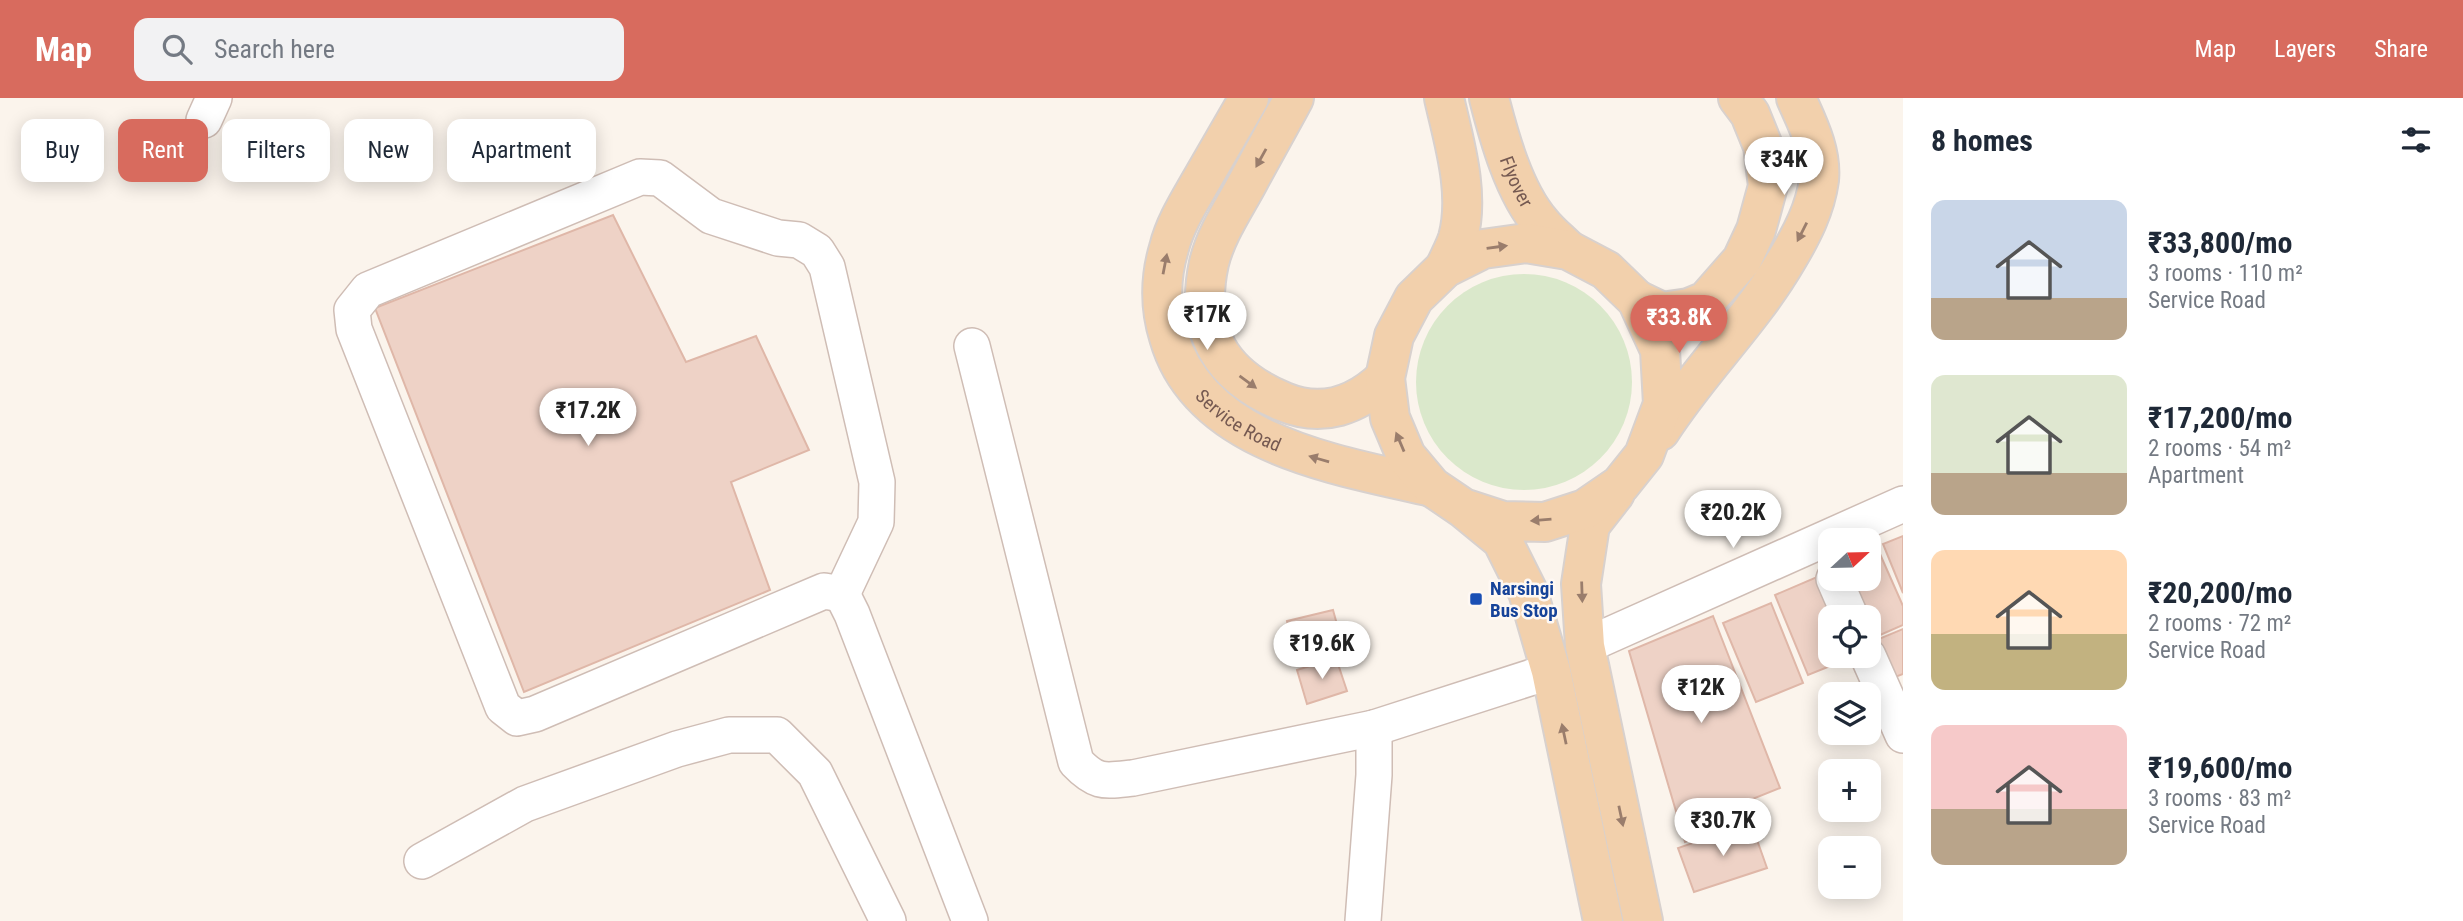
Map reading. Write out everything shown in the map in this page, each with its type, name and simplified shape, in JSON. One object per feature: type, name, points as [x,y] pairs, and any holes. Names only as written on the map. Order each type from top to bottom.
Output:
[{"type":"main road","name":"Service Road","points":[[1249,98],[1182,216],[1169,247],[1162,281],[1163,317],[1173,352],[1188,379],[1210,404],[1234,423],[1311,457],[1448,497],[1503,521],[1545,522],[1585,509],[1620,485]]},
{"type":"main road","name":"Service Road","points":[[1294,98],[1220,233],[1209,262],[1205,298],[1209,330],[1220,356],[1240,377],[1265,394],[1290,405],[1318,408],[1345,405],[1367,394],[1385,378]]},
{"type":"main road","points":[[1444,98],[1457,153],[1462,201],[1458,237],[1445,268]]},
{"type":"main road","name":"Flyover","points":[[1489,98],[1500,141],[1518,184],[1539,221],[1568,250]]},
{"type":"main road","points":[[1603,921],[1551,671],[1528,592],[1502,540],[1448,497],[1406,456],[1390,418],[1385,378],[1394,336],[1414,298],[1445,268],[1483,249],[1526,243],[1568,250],[1606,270],[1637,300],[1661,312],[1689,308],[1706,301],[1742,260],[1756,230],[1768,186],[1763,146],[1750,114],[1738,98]]},
{"type":"main road","points":[[1643,921],[1585,646],[1581,584],[1590,525],[1644,455],[1682,397],[1727,346],[1768,292],[1805,228],[1819,177],[1814,138],[1796,98]]},
{"type":"main road","points":[[1637,300],[1660,350],[1662,391],[1662,404],[1644,455]]},
{"type":"street","points":[[640,177],[660,178],[711,216],[778,238],[799,240],[817,251],[827,267],[877,482],[876,522],[842,594],[824,591],[535,714],[517,718],[503,707],[354,329],[352,310],[368,290],[640,177]]},
{"type":"street","points":[[972,346],[1076,762],[1091,776],[1102,781],[1133,778],[1374,728],[1551,671]]},
{"type":"street","points":[[1867,528],[1903,504]]},
{"type":"street","points":[[1585,646],[1818,558]]},
{"type":"street","points":[[842,594],[970,921]]},
{"type":"street","points":[[1873,668],[1903,735]]},
{"type":"street","points":[[1363,921],[1374,775],[1374,728]]},
{"type":"street","points":[[422,861],[525,804],[677,749],[729,735],[777,735],[815,773],[888,921]]},
{"type":"green space","points":[[1524,274],[1565,282],[1601,305],[1624,341],[1632,382],[1624,423],[1601,459],[1565,482],[1524,490],[1483,482],[1447,459],[1424,423],[1416,382],[1424,341],[1447,305],[1483,282]]},
{"type":"building","points":[[613,215],[686,362],[756,336],[809,450],[731,482],[770,590],[524,692],[375,308]]},
{"type":"building","points":[[1903,536],[1903,593],[1883,544]]},
{"type":"building","points":[[1881,556],[1903,606],[1903,625],[1881,635],[1881,605],[1857,605],[1851,592],[1881,592]]},
{"type":"building","points":[[1817,577],[1818,592],[1823,592],[1829,605],[1818,605],[1818,668],[1825,668],[1808,675],[1775,595]]},
{"type":"building","points":[[1771,603],[1803,683],[1756,702],[1723,623]]},
{"type":"building","points":[[1333,610],[1338,628],[1291,639],[1287,621]]},
{"type":"building","points":[[1713,616],[1780,788],[1705,818],[1711,833],[1685,842],[1629,651]]},
{"type":"building","points":[[1903,629],[1903,674],[1890,679],[1881,658],[1881,638]]},
{"type":"building","points":[[1336,658],[1347,691],[1307,704],[1297,670]]},
{"type":"building","points":[[1751,823],[1767,868],[1694,892],[1678,848]]},
{"type":"place","name":"Narsingi Bus Stop","points":[[1476,599]]}]
